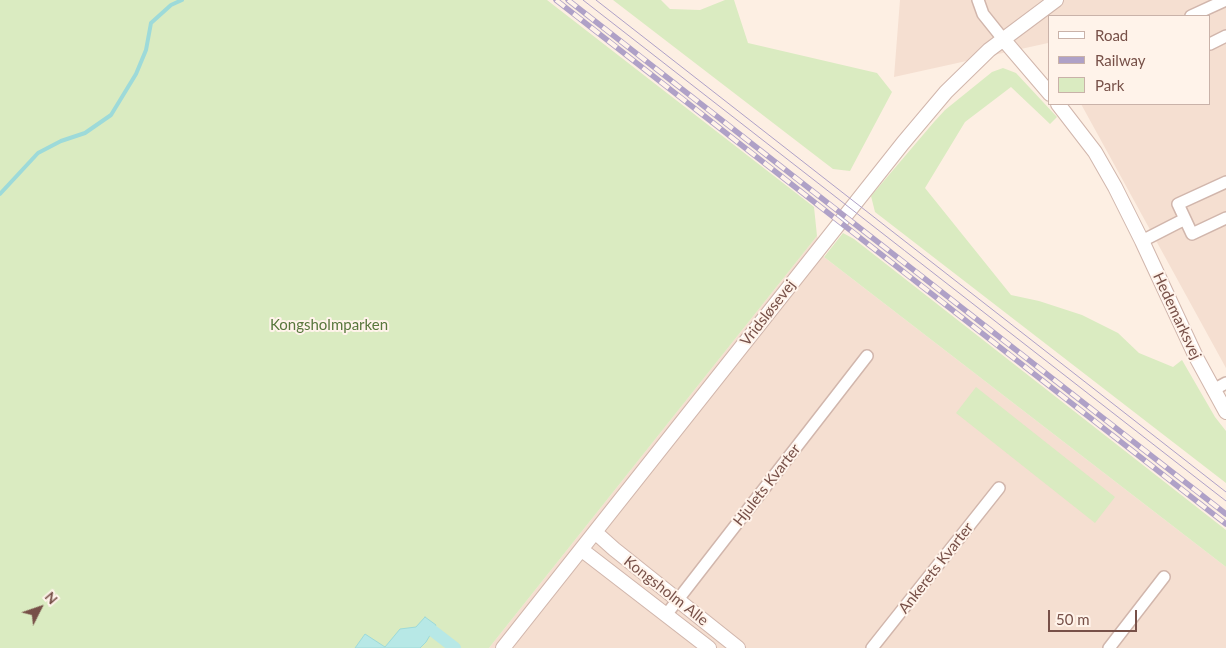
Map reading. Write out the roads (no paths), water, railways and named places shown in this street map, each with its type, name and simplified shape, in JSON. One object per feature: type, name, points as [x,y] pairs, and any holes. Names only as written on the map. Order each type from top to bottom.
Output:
[{"type":"street","points":[[978,0],[983,14],[1048,92]]},
{"type":"street","name":"Vridsløsevej","points":[[503,648],[903,143],[946,92],[968,69],[1003,39],[1056,0]]},
{"type":"street","points":[[1193,15],[1226,0]]},
{"type":"street","points":[[1211,44],[1226,36]]},
{"type":"street","name":"Hedemarksvej","points":[[1061,105],[1095,152],[1142,241],[1196,357],[1226,412]]},
{"type":"street","points":[[1226,182],[1178,204],[1192,234],[1226,218]]},
{"type":"street","points":[[1142,241],[1185,219]]},
{"type":"street","name":"Hjulets Kvarter","points":[[666,615],[867,356]]},
{"type":"street","points":[[1213,390],[1226,383]]},
{"type":"street","name":"Ankerets Kvarter","points":[[872,648],[998,488]]},
{"type":"street","name":"Kongsholm Alle","points":[[595,532],[738,648]]},
{"type":"street","name":"Kongsholm Alle","points":[[582,550],[709,648]]},
{"type":"street","points":[[1109,648],[1164,577]]},
{"type":"water","points":[[425,617],[436,625],[420,648],[355,648],[365,634],[385,647],[400,629],[416,627]]},
{"type":"waterway","points":[[0,194],[38,153],[61,141],[85,133],[111,115],[136,74],[146,50],[151,23],[171,5],[182,0]]},
{"type":"waterway","points":[[433,631],[455,648]]},
{"type":"tram line","points":[[583,0],[1226,501]]},
{"type":"tram line","points":[[596,0],[1226,492]]},
{"type":"railway","points":[[556,0],[1226,524]]},
{"type":"railway","points":[[568,0],[1226,514]]},
{"type":"park label","name":"Kongsholmparken","points":[[329,325]]}]
